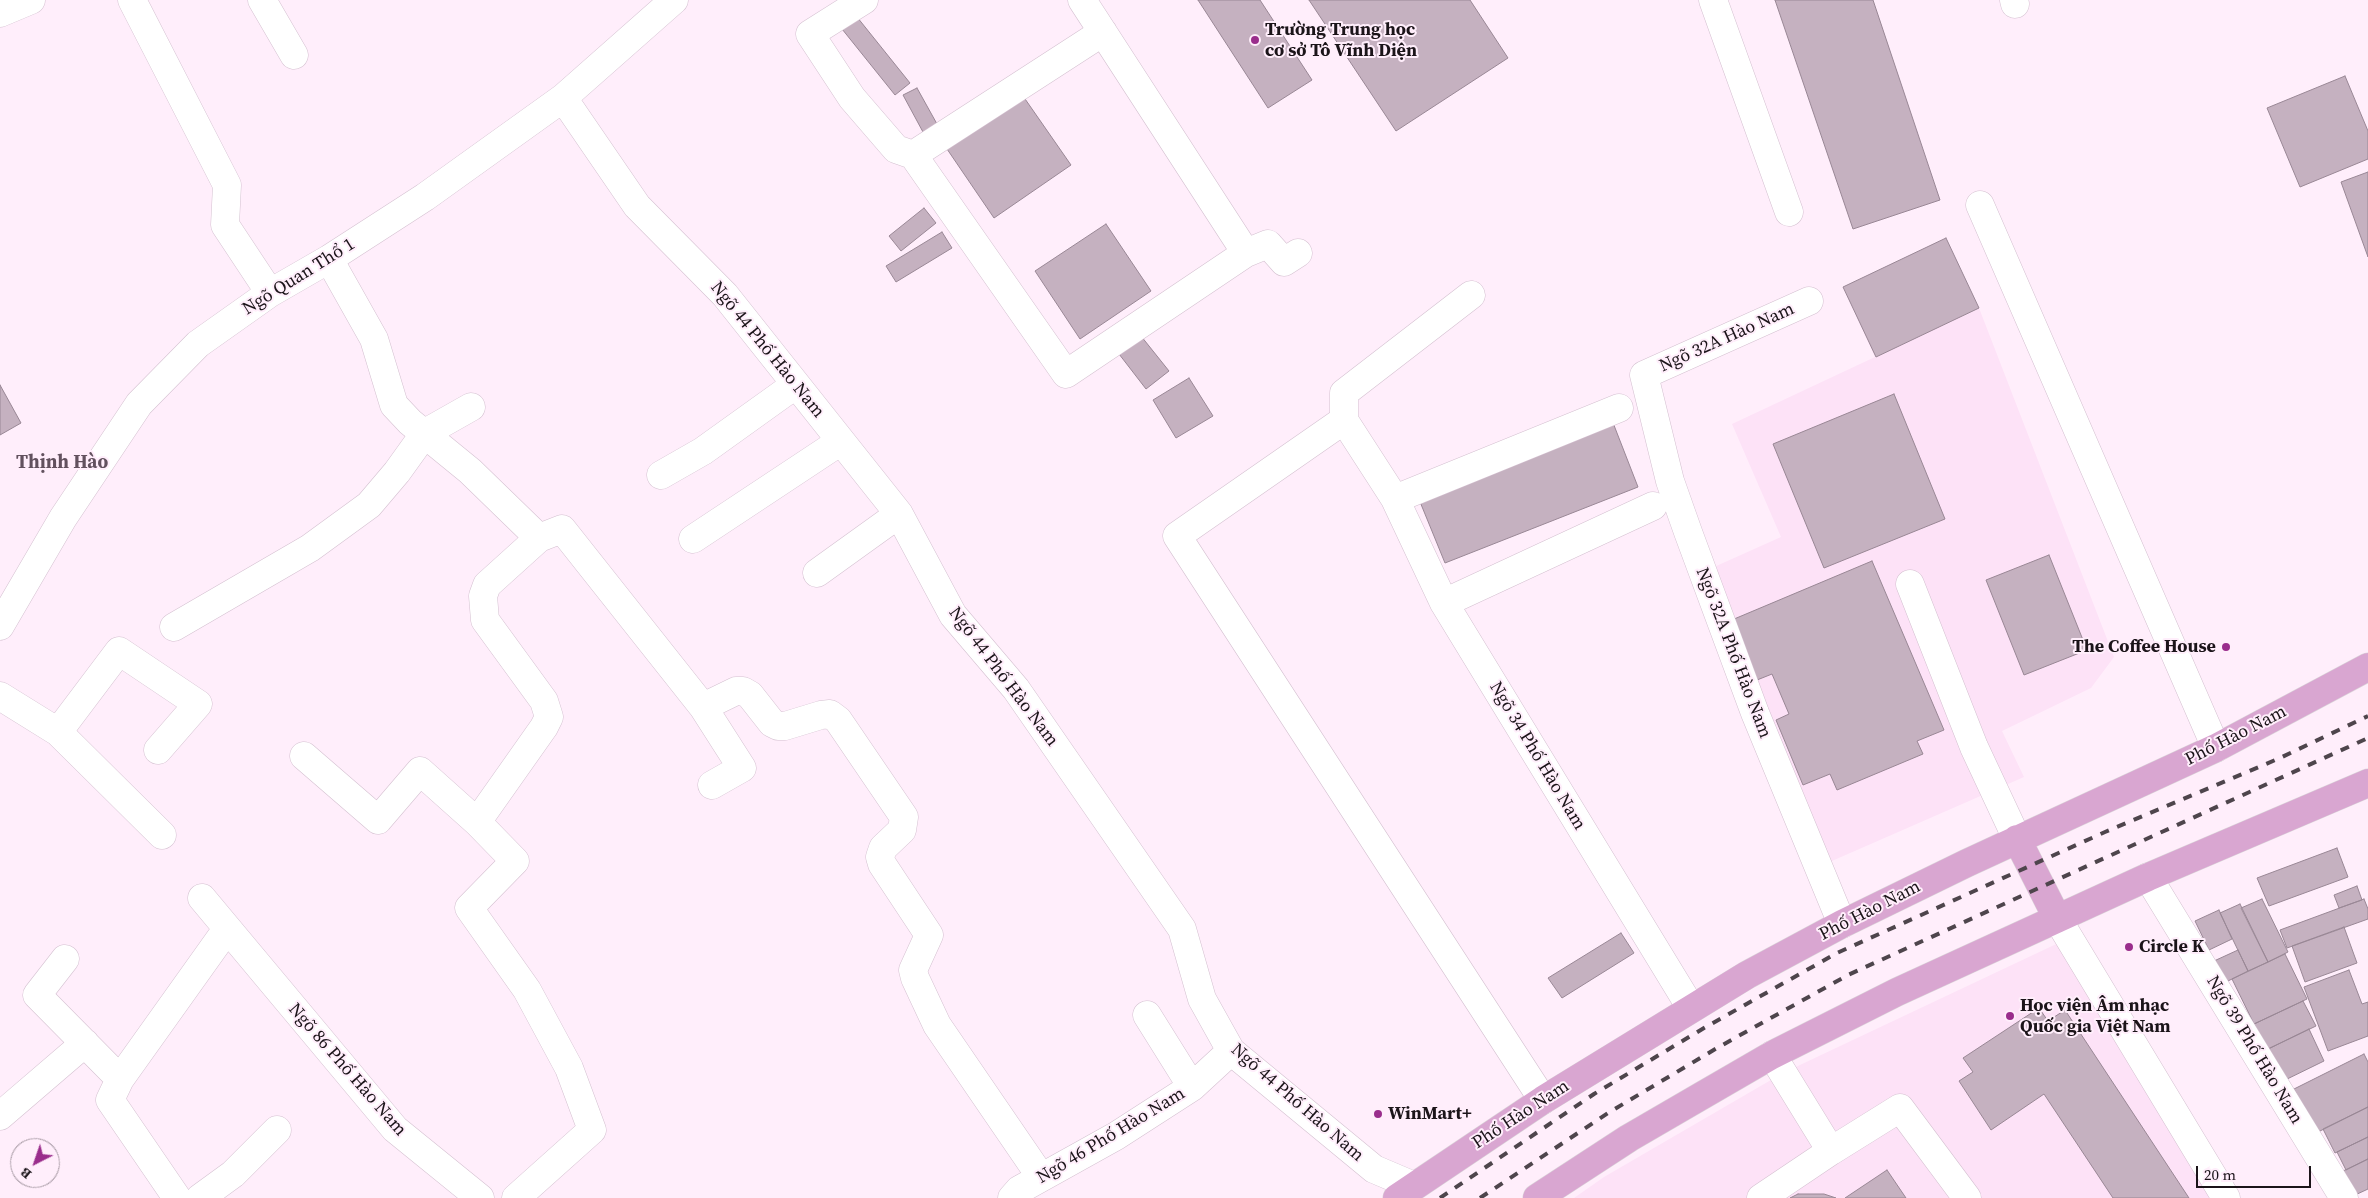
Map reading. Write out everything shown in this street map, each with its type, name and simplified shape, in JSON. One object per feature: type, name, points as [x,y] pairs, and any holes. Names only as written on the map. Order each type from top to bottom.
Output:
[{"type":"main road","name":"Phố Hào Nam","points":[[1411,1194],[1543,1100],[1691,1008],[1842,924],[2017,839],[2216,748],[2368,667]]},
{"type":"main road","points":[[1537,1198],[1630,1138],[1772,1055],[1897,992],[2148,877],[2368,783]]},
{"type":"main road","points":[[2017,839],[2057,918]]},
{"type":"street","points":[[0,13],[31,0]]},
{"type":"street","points":[[132,0],[226,185],[224,225],[270,293]]},
{"type":"street","points":[[262,0],[294,55]]},
{"type":"street","name":"Ngõ Quan Thổ 1","points":[[0,626],[63,518],[139,404],[198,344],[270,293],[329,259],[425,196],[563,98],[674,0]]},
{"type":"street","points":[[864,0],[810,34],[852,98],[896,149],[913,155],[1066,374],[1246,254],[1268,244],[1284,262],[1298,254]]},
{"type":"street","points":[[1082,0],[1246,254]]},
{"type":"street","points":[[1713,0],[1788,212]]},
{"type":"street","points":[[913,155],[1103,32]]},
{"type":"street","name":"Ngõ 44 Phố Hào Nam","points":[[563,98],[637,206],[725,294],[795,386],[899,514],[953,615],[1016,689],[1182,929],[1202,999],[1231,1050],[1374,1168],[1411,1194]]},
{"type":"street","points":[[1980,205],[2216,748]]},
{"type":"street","points":[[329,259],[374,339],[394,405],[470,471],[539,538]]},
{"type":"street","points":[[1471,295],[1344,393],[1344,420],[1177,536],[1543,1100]]},
{"type":"street","name":"Ngõ 32A Hào Nam","points":[[1644,374],[1810,301]]},
{"type":"street","name":"Ngõ 32A Phố Hào Nam","points":[[1644,374],[1670,481],[1688,532],[1755,713],[1842,924]]},
{"type":"street","points":[[661,475],[703,451],[795,386]]},
{"type":"street","points":[[174,627],[310,548],[369,504],[425,433],[471,407]]},
{"type":"street","points":[[1395,499],[1619,408]]},
{"type":"street","name":"Ngõ 34 Phố Hào Nam","points":[[1344,420],[1395,499],[1444,603],[1691,1008]]},
{"type":"street","points":[[693,539],[841,441]]},
{"type":"street","points":[[1444,603],[1653,506]]},
{"type":"street","points":[[817,573],[899,514]]},
{"type":"street","points":[[477,822],[544,727],[549,717],[544,701],[486,620],[483,610],[483,596],[487,585],[539,538],[562,529],[703,707],[742,768],[712,785]]},
{"type":"street","points":[[1910,584],[1974,748],[2017,839]]},
{"type":"street","points":[[58,732],[119,650],[198,704],[158,750]]},
{"type":"street","points":[[703,707],[736,691],[743,691],[750,696],[772,723],[778,726],[785,726],[830,714],[838,720],[904,817],[902,830],[883,848],[880,856],[882,864],[929,935],[913,970],[915,978],[937,1025],[1041,1177]]},
{"type":"street","points":[[0,696],[58,732],[162,835]]},
{"type":"street","points":[[304,756],[378,820],[420,771],[477,822],[515,862],[469,908],[527,990],[569,1068],[592,1130],[516,1198]]},
{"type":"street","name":"Ngõ 39 Phố Hào Nam","points":[[2148,877],[2344,1198]]},
{"type":"street","name":"Ngõ 86 Phố Hào Nam","points":[[202,898],[395,1129],[480,1198]]},
{"type":"street","points":[[2057,918],[2226,1198]]},
{"type":"street","points":[[177,1198],[110,1100],[120,1079],[227,929]]},
{"type":"street","points":[[65,959],[37,995],[120,1079]]},
{"type":"street","points":[[1147,1015],[1192,1087]]},
{"type":"street","points":[[0,1116],[85,1043]]},
{"type":"street","name":"Ngõ 46 Phố Hào Nam","points":[[1012,1198],[1020,1190],[1041,1177],[1116,1136],[1192,1087],[1231,1050]]},
{"type":"street","points":[[1772,1055],[1831,1151]]},
{"type":"street","points":[[1761,1198],[1900,1108],[1968,1198]]},
{"type":"street","points":[[200,1198],[233,1174],[277,1130]]},
{"type":"shaded area","points":[[1946,238],[1979,308],[2114,657],[2091,688],[2002,731],[2024,777],[1825,864],[1714,567],[1781,537],[1732,424],[1875,357],[1843,287]]},
{"type":"shaded area","name":"Học viện Âm nhạc Quốc gia Việt Nam","points":[[2069,938],[2226,1198],[1574,1198],[1604,1177],[1783,1073]]},
{"type":"building","name":"Trường Trung học cơ sở Tô Vĩnh Diện","points":[[1198,0],[1260,0],[1312,80],[1268,108]]},
{"type":"building","points":[[1309,0],[1470,0],[1508,58],[1396,131]]},
{"type":"building","points":[[1775,0],[1873,0],[1940,200],[1853,229]]},
{"type":"building","points":[[853,12],[910,83],[895,95],[838,24]]},
{"type":"building","points":[[2345,76],[2368,131],[2368,159],[2300,187],[2267,108]]},
{"type":"building","points":[[917,88],[937,124],[923,132],[903,95]]},
{"type":"building","points":[[1023,96],[1071,165],[994,218],[947,149]]},
{"type":"building","points":[[2368,172],[2368,257],[2341,182]]},
{"type":"building","points":[[924,208],[936,223],[901,251],[889,236]]},
{"type":"building","points":[[1106,224],[1151,291],[1080,339],[1035,271]]},
{"type":"building","points":[[942,232],[952,248],[896,282],[886,266]]},
{"type":"building","points":[[1946,238],[1979,308],[1876,357],[1843,287]]},
{"type":"building","points":[[1141,336],[1169,371],[1146,389],[1119,354]]},
{"type":"building","points":[[1189,378],[1213,416],[1176,438],[1153,400]]},
{"type":"building","points":[[0,385],[21,423],[0,435]]},
{"type":"building","points":[[1894,394],[1945,519],[1824,568],[1773,444]]},
{"type":"building","points":[[1610,415],[1638,487],[1445,563],[1416,492]]},
{"type":"building","points":[[2049,555],[2087,650],[2024,675],[1986,580]]},
{"type":"building","points":[[1872,561],[1944,730],[1917,741],[1923,754],[1837,790],[1830,774],[1803,785],[1776,720],[1789,714],[1772,674],[1752,682],[1727,622]]},
{"type":"building","points":[[2337,848],[2348,877],[2269,906],[2257,878]]},
{"type":"building","points":[[2357,886],[2362,900],[2339,908],[2334,895]]},
{"type":"building","points":[[2262,899],[2288,952],[2268,962],[2241,908]]},
{"type":"building","points":[[2364,899],[2368,909],[2368,919],[2287,948],[2280,930]]},
{"type":"building","points":[[2240,904],[2268,962],[2248,971],[2220,913]]},
{"type":"building","points":[[2219,910],[2232,939],[2209,950],[2195,921]]},
{"type":"building","points":[[2344,927],[2357,963],[2305,982],[2292,946]]},
{"type":"building","points":[[1621,933],[1634,953],[1562,998],[1548,978]]},
{"type":"building","points":[[2238,950],[2248,971],[2224,983],[2214,961]]},
{"type":"building","points":[[2285,954],[2307,999],[2254,1024],[2232,979]]},
{"type":"building","points":[[2349,970],[2362,1004],[2368,1002],[2368,1036],[2328,1051],[2304,987]]},
{"type":"building","points":[[2303,1001],[2316,1026],[2266,1050],[2254,1024]]},
{"type":"building","points":[[2039,1008],[2048,1021],[2065,1010],[2189,1198],[2113,1198],[2044,1094],[1991,1130],[1959,1081],[1973,1072],[1963,1058]]},
{"type":"building","points":[[2309,1029],[2324,1061],[2281,1082],[2266,1050]]},
{"type":"building","points":[[2364,1054],[2368,1062],[2368,1107],[2316,1133],[2294,1089]]},
{"type":"building","points":[[2368,1107],[2368,1137],[2335,1153],[2323,1129]]},
{"type":"building","points":[[2368,1137],[2368,1159],[2346,1170],[2337,1152]]},
{"type":"building","points":[[2368,1159],[2368,1189],[2353,1196],[2341,1172]]},
{"type":"building","points":[[1887,1170],[1906,1198],[1845,1198]]},
{"type":"building","points":[[1798,1194],[1824,1194],[1836,1198],[1790,1198]]},
{"type":"railway","points":[[1440,1198],[1594,1094],[1704,1028],[1837,953],[2105,832],[2280,758],[2368,716]]},
{"type":"railway","points":[[1480,1198],[1608,1113],[1717,1048],[1848,975],[2368,738]]},
{"type":"place","name":"Trường Trung học cơ sở Tô Vĩnh Diện","points":[[1255,40]]},
{"type":"place","name":"The Coffee House","points":[[2226,647]]},
{"type":"place","name":"Circle K","points":[[2129,947]]},
{"type":"place","name":"Học viện Âm nhạc Quốc gia Việt Nam","points":[[2010,1016]]},
{"type":"place","name":"WinMart+","points":[[1378,1114]]},
{"type":"district","name":"Thịnh Hào","points":[[62,463]]}]
